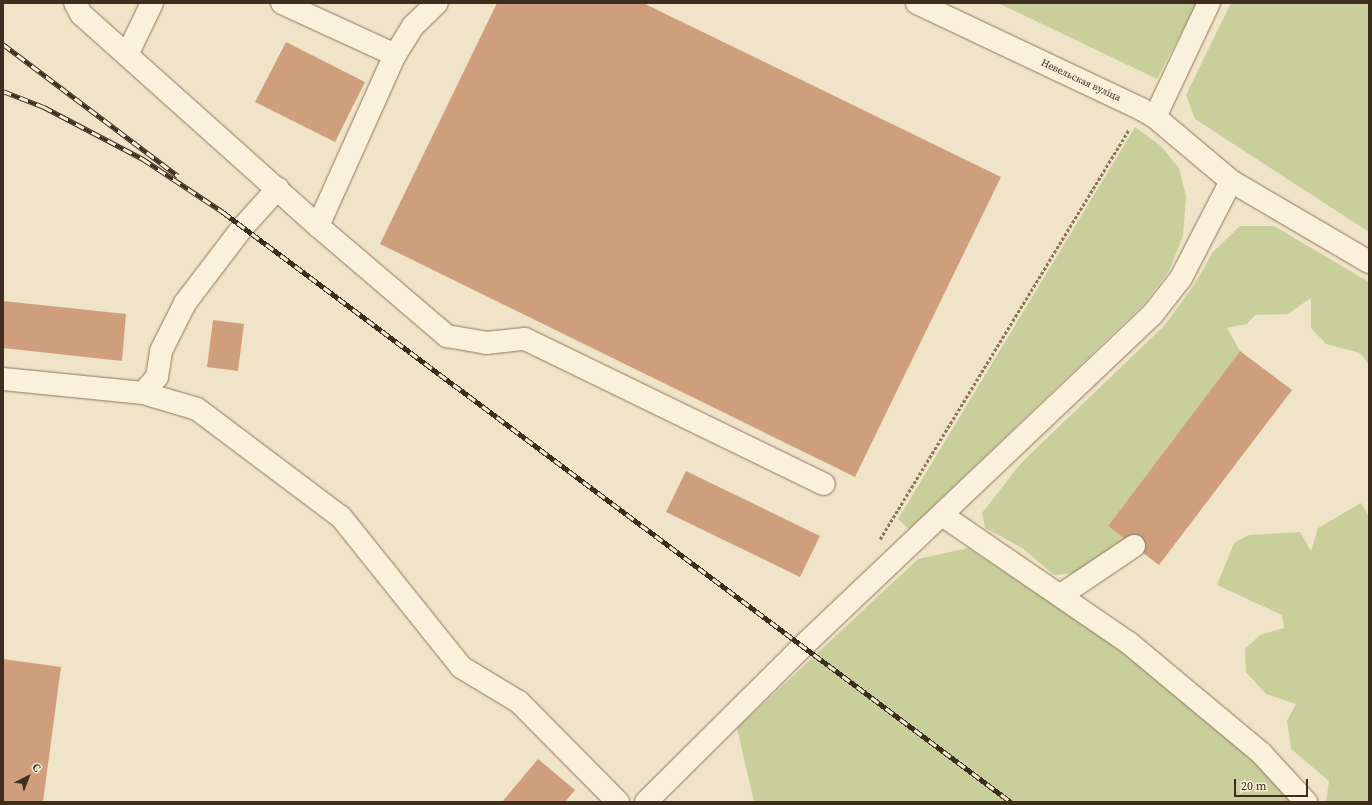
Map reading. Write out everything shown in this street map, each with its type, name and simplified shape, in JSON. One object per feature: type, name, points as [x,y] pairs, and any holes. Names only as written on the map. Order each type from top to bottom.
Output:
[{"type":"street","points":[[75,3],[81,14],[278,188],[318,226],[447,336],[486,343],[525,339],[824,484]]},
{"type":"street","points":[[127,54],[152,3]]},
{"type":"street","points":[[282,3],[395,55]]},
{"type":"street","points":[[318,226],[395,55],[413,26],[437,3]]},
{"type":"street","name":"Невельская вуліца","points":[[917,3],[1148,113],[1231,181],[1369,262]]},
{"type":"street","points":[[1148,113],[1209,3]]},
{"type":"street","points":[[646,802],[803,646],[1152,315],[1181,278],[1231,181]]},
{"type":"street","points":[[143,393],[157,378],[161,351],[185,303],[243,227],[278,188]]},
{"type":"street","points":[[3,379],[143,393],[197,409],[341,517],[461,667],[519,702],[618,802]]},
{"type":"street","points":[[942,514],[1129,643],[1261,753],[1306,802]]},
{"type":"street","points":[[1061,595],[1134,546]]},
{"type":"path","points":[[897,558],[879,540],[1148,113]]},
{"type":"green space","points":[[998,3],[1197,3],[1157,79]]},
{"type":"green space","points":[[1231,3],[1369,3],[1369,232],[1195,119],[1186,95]]},
{"type":"green space","points":[[1135,127],[1161,146],[1179,168],[1186,196],[1183,236],[1169,271],[1143,305],[909,529],[898,519]]},
{"type":"green space","points":[[1240,226],[1274,226],[1369,282],[1369,365],[1360,353],[1326,344],[1311,328],[1311,298],[1288,314],[1255,315],[1247,324],[1227,328],[1240,351],[1108,526],[1126,540],[1076,573],[1054,575],[1022,548],[985,528],[982,513],[1022,462],[1164,326],[1194,285],[1213,252]]},
{"type":"green space","points":[[1361,503],[1369,517],[1369,802],[1326,802],[1329,781],[1291,749],[1287,721],[1296,704],[1266,694],[1246,672],[1245,649],[1260,635],[1284,628],[1282,615],[1217,585],[1234,543],[1249,535],[1300,532],[1311,551],[1318,528]]},
{"type":"green space","points":[[968,548],[1114,644],[1252,756],[1295,802],[754,802],[737,728],[918,559]]},
{"type":"building","points":[[497,3],[643,3],[1001,177],[855,477],[380,244]]},
{"type":"building","points":[[286,42],[365,82],[335,142],[255,102]]},
{"type":"building","points":[[3,301],[126,314],[122,361],[3,348]]},
{"type":"building","points":[[213,320],[244,324],[238,371],[207,367]]},
{"type":"building","points":[[1240,351],[1292,390],[1159,565],[1108,526]]},
{"type":"building","points":[[686,471],[820,536],[800,577],[666,512]]},
{"type":"building","points":[[3,659],[61,667],[43,802],[3,802]]},
{"type":"building","points":[[538,759],[575,790],[565,802],[502,802]]},
{"type":"railway","points":[[3,44],[178,176]]},
{"type":"railway","points":[[3,91],[44,107],[143,159],[223,212],[1011,802]]}]
